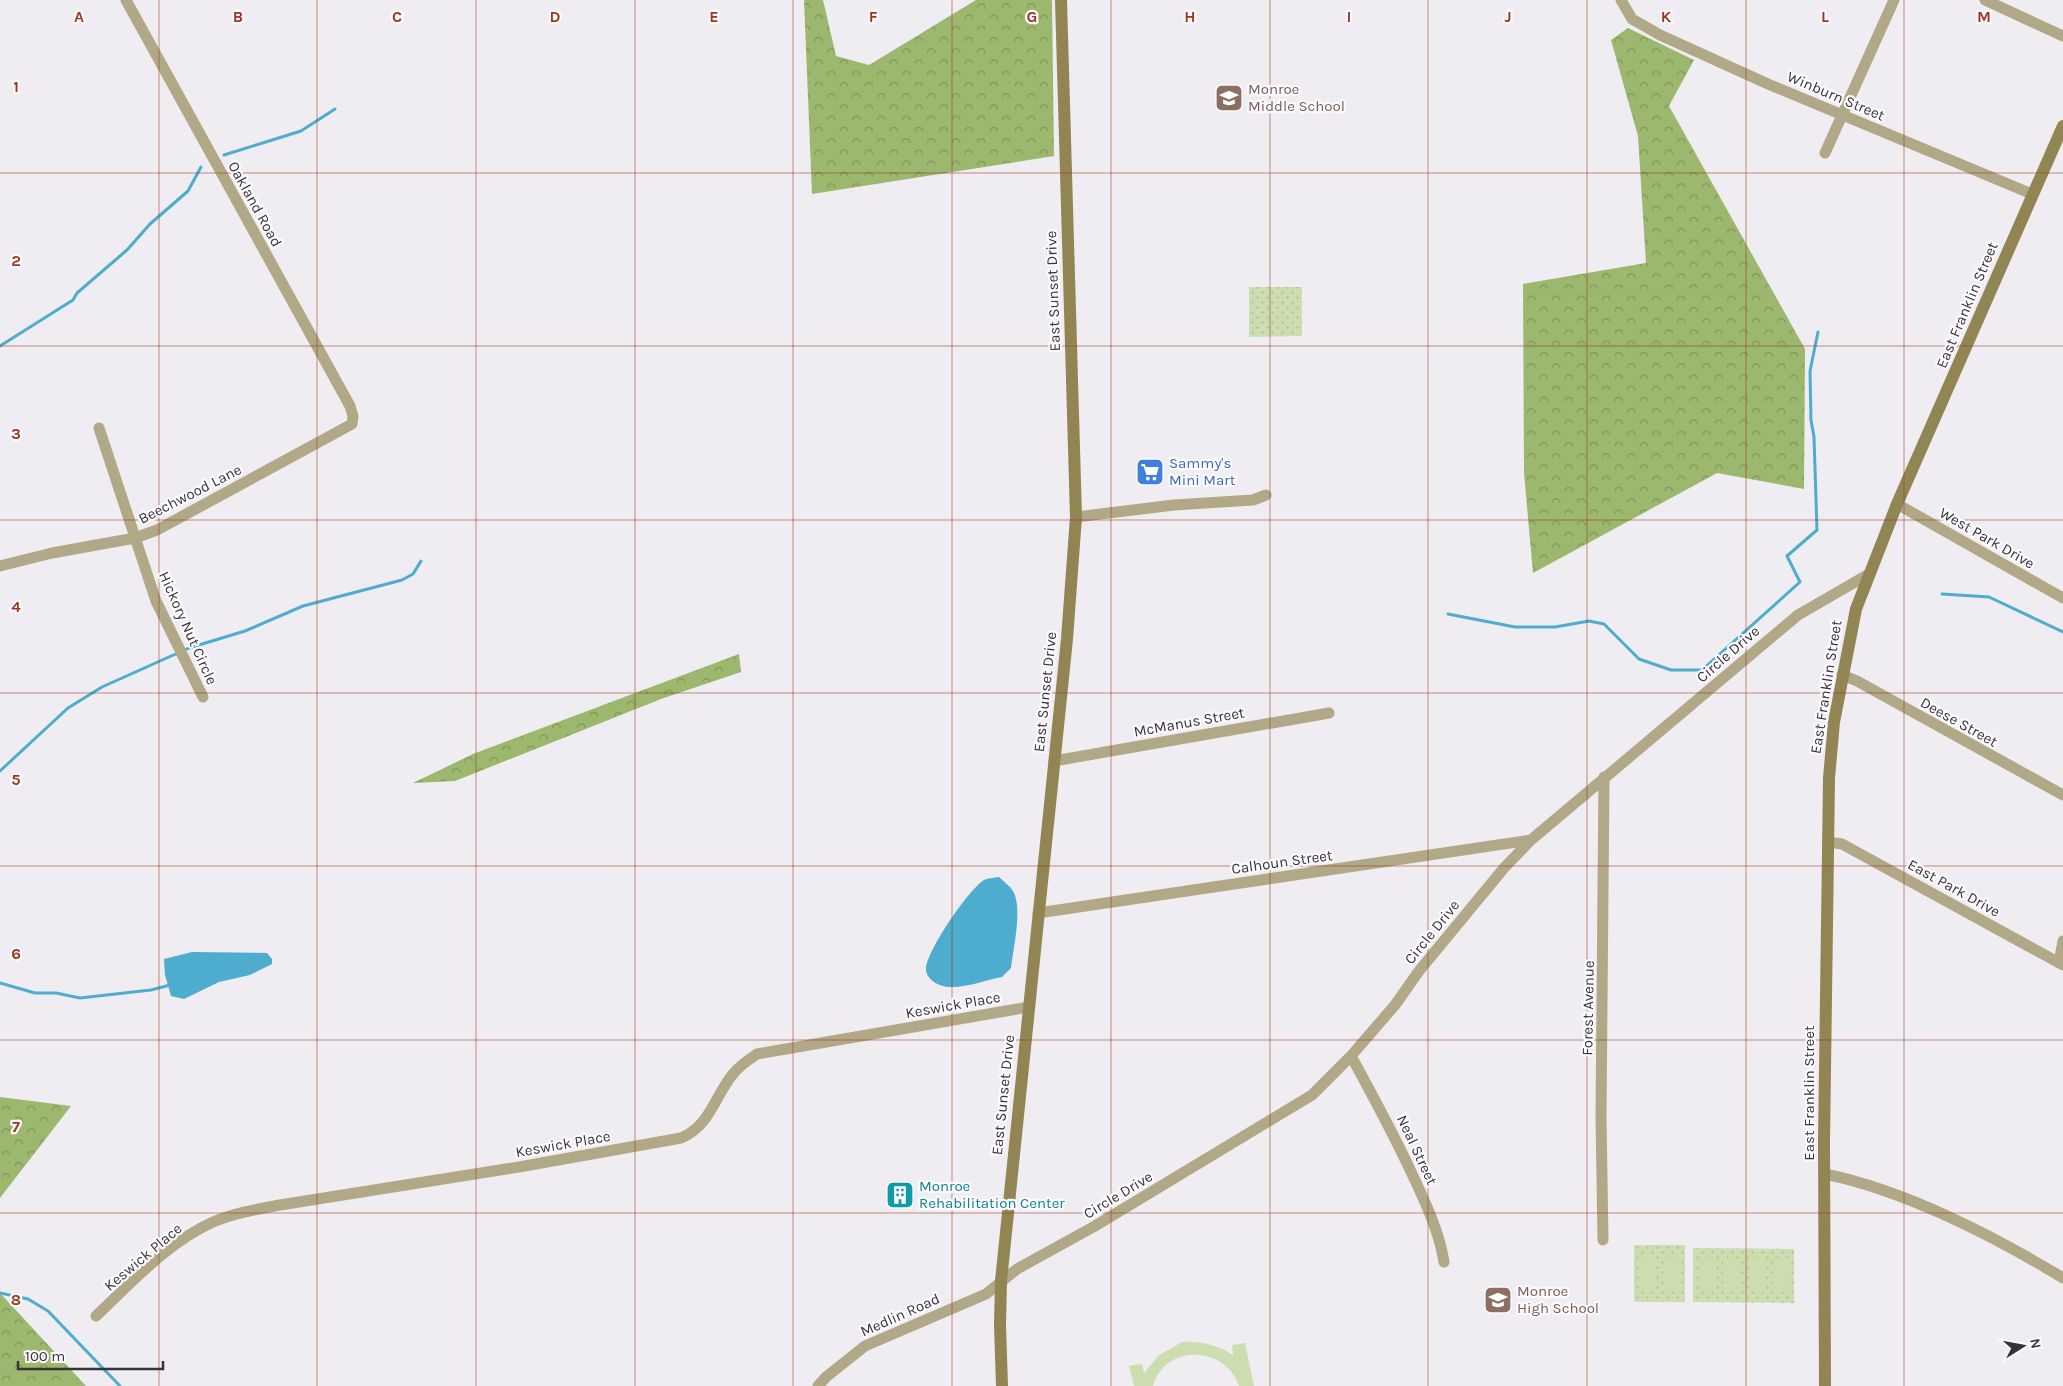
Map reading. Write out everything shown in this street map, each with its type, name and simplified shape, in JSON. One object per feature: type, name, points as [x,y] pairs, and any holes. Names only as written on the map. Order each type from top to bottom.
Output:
[{"type":"street","name":"Oakland Road","points":[[126,0],[350,406],[353,416],[352,424]]},
{"type":"street","name":"East Sunset Drive","points":[[1002,1386],[1001,1282],[1054,761],[1076,517],[1066,246],[1061,0]]},
{"type":"street","name":"Winburn Street","points":[[1621,0],[1632,19],[1660,35],[1768,84],[2032,194]]},
{"type":"street","points":[[1825,153],[1894,0]]},
{"type":"street","points":[[1985,0],[2063,36]]},
{"type":"street","name":"East Franklin Street","points":[[1825,1386],[1829,778],[1834,722],[1842,675],[1856,609],[1869,574],[2032,194],[2060,140],[2063,126]]},
{"type":"street","name":"Beechwood Lane","points":[[0,566],[52,553],[135,538],[157,530],[352,424]]},
{"type":"street","name":"Hickory Nut Circle","points":[[99,428],[156,600],[203,697]]},
{"type":"street","points":[[1076,517],[1174,505],[1253,500],[1266,495]]},
{"type":"street","name":"West Park Drive","points":[[1898,504],[2063,598]]},
{"type":"street","name":"Circle Drive","points":[[1001,1282],[1017,1269],[1104,1221],[1312,1095],[1351,1056],[1504,868],[1531,840],[1798,615],[1869,574]]},
{"type":"street","name":"Deese Street","points":[[1842,675],[2063,794]]},
{"type":"street","name":"McManus Street","points":[[1054,761],[1329,713]]},
{"type":"street","name":"Forest Avenue","points":[[1603,1240],[1601,1117],[1604,777]]},
{"type":"street","name":"Calhoun Street","points":[[1038,913],[1531,840]]},
{"type":"street","name":"East Park Drive","points":[[1828,842],[1842,844],[2061,964]]},
{"type":"street","points":[[2061,964],[2063,942]]},
{"type":"street","name":"Keswick Place","points":[[96,1316],[142,1273],[184,1239],[213,1222],[248,1211],[280,1205],[519,1167],[681,1138],[695,1132],[716,1105],[732,1075],[757,1054],[1029,1007]]},
{"type":"street","name":"Neal Street","points":[[1351,1056],[1390,1126],[1430,1212],[1440,1240],[1444,1262]]},
{"type":"street","points":[[1825,1174],[1908,1198],[2028,1257],[2063,1278]]},
{"type":"street","name":"Medlin Road","points":[[818,1386],[826,1377],[865,1346],[986,1294],[1001,1282]]},
{"type":"green space","points":[[804,0],[823,0],[836,56],[869,65],[976,0],[1052,0],[1054,156],[812,194]]},
{"type":"green space","points":[[1628,28],[1694,60],[1669,106],[1805,349],[1804,489],[1717,473],[1533,573],[1524,473],[1523,284],[1646,263],[1638,136],[1611,40]]},
{"type":"green space","points":[[1249,287],[1302,287],[1302,336],[1249,337]]},
{"type":"green space","points":[[739,654],[741,672],[661,699],[455,781],[413,783],[473,754]]},
{"type":"green space","points":[[0,1097],[71,1106],[0,1198]]},
{"type":"green space","points":[[1634,1245],[1685,1245],[1685,1302],[1634,1302]]},
{"type":"green space","points":[[1693,1248],[1794,1249],[1794,1303],[1693,1302]]},
{"type":"green space","points":[[1640,1257],[1655,1257],[1655,1292],[1639,1292]]},
{"type":"green space","points":[[1663,1257],[1679,1257],[1679,1292],[1663,1292]]},
{"type":"green space","points":[[1699,1257],[1715,1257],[1714,1292],[1699,1292]]},
{"type":"green space","points":[[1749,1257],[1765,1258],[1765,1292],[1749,1292]]},
{"type":"green space","points":[[1723,1258],[1739,1258],[1738,1292],[1723,1292]]},
{"type":"green space","points":[[1773,1258],[1789,1258],[1789,1292],[1773,1292]]},
{"type":"green space","points":[[0,1293],[86,1386],[0,1386]]},
{"type":"green space","points":[[1182,1342],[1209,1344],[1233,1355],[1232,1345],[1245,1343],[1254,1386],[1239,1386],[1232,1373],[1221,1363],[1209,1357],[1195,1355],[1182,1357],[1170,1363],[1160,1372],[1153,1386],[1134,1386],[1129,1366],[1142,1364],[1144,1373],[1159,1355]]},
{"type":"water","points":[[999,877],[1013,891],[1016,898],[1017,918],[1011,968],[1002,977],[965,986],[949,987],[936,983],[929,977],[926,970],[940,936],[968,895],[977,886],[986,879]]},
{"type":"water","points":[[192,952],[267,953],[272,959],[272,964],[250,975],[219,982],[184,999],[171,996],[165,975],[164,959]]},
{"type":"waterway","points":[[224,155],[301,131],[335,109]]},
{"type":"waterway","points":[[0,346],[73,300],[77,293],[127,250],[150,224],[188,191],[201,167]]},
{"type":"waterway","points":[[1448,614],[1515,627],[1555,627],[1589,621],[1604,624],[1639,659],[1671,670],[1702,670],[1800,582],[1787,556],[1817,530],[1810,371],[1818,332]]},
{"type":"waterway","points":[[0,771],[68,708],[102,687],[189,648],[245,631],[303,606],[402,580],[413,574],[421,561]]},
{"type":"waterway","points":[[1942,594],[1989,597],[2063,632]]},
{"type":"waterway","points":[[0,983],[35,993],[56,993],[80,998],[151,990],[170,985]]},
{"type":"waterway","points":[[0,1293],[28,1299],[48,1311],[120,1386]]},
{"type":"place","name":"Monroe Middle School","points":[[1229,98]]},
{"type":"place","name":"Sammy's Mini Mart","points":[[1150,472]]},
{"type":"place","name":"Monroe Rehabilitation Center","points":[[900,1195]]},
{"type":"place","name":"Monroe High School","points":[[1498,1300]]}]
